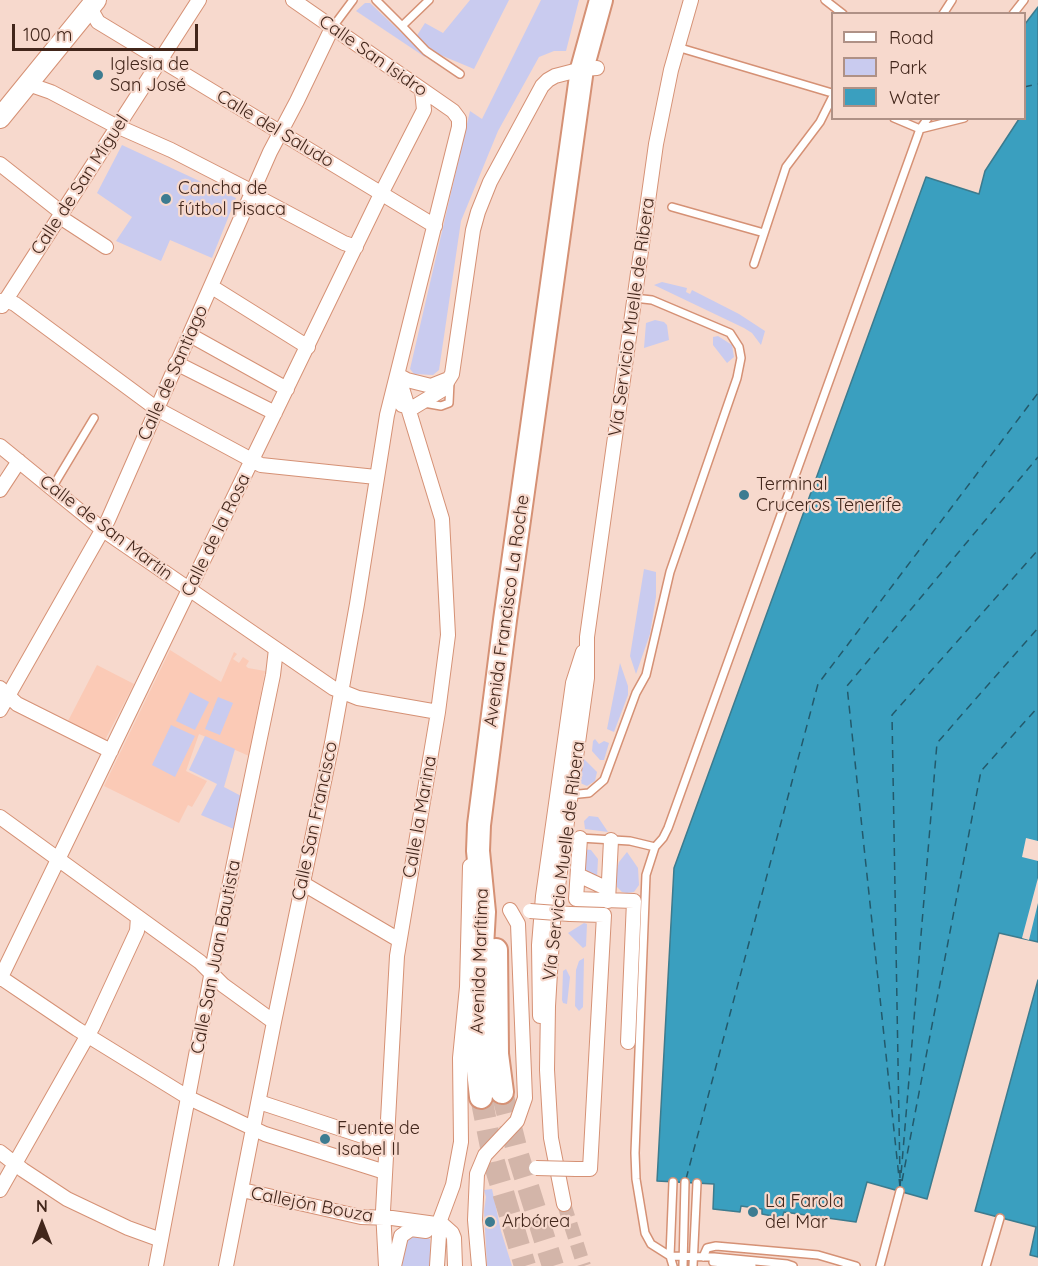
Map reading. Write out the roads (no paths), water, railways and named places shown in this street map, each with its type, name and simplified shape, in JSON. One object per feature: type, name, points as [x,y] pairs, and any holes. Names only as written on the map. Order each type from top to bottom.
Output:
[{"type":"main road","name":"Avenida Francisco La Roche","points":[[484,826],[505,620],[600,0]]},
{"type":"main road","name":"Avenida Francisco La Roche","points":[[590,68],[615,0]]},
{"type":"main road","name":"Avenida Marítima","points":[[484,826],[478,851],[484,912],[476,1053],[491,1095]]},
{"type":"street","name":"Calle de San Miguel","points":[[2,303],[199,0]]},
{"type":"street","name":"Calle San Isidro","points":[[293,0],[453,111]]},
{"type":"street","name":"Vía Servicio Muelle de Ribera","points":[[557,836],[547,1040],[550,1126],[560,1201],[550,1174],[541,1108],[538,973],[541,921],[563,795],[573,683],[588,638],[661,116],[676,47],[692,0]]},
{"type":"street","name":"Calle del Saludo","points":[[93,4],[98,22],[435,226]]},
{"type":"street","points":[[0,118],[93,4]]},
{"type":"street","name":"Calle de Santiago","points":[[0,710],[4,692],[103,530],[279,132],[297,101],[332,28]]},
{"type":"street","points":[[389,404],[414,407],[442,390],[450,378],[473,230],[485,192],[542,86],[555,76],[590,68]]},
{"type":"street","points":[[28,84],[51,92],[171,150],[356,247]]},
{"type":"street","name":"Calle de la Rosa","points":[[0,978],[424,110],[422,90]]},
{"type":"street","name":"Calle San Francisco","points":[[226,1266],[341,692],[389,404],[459,127],[459,119],[453,111]]},
{"type":"street","points":[[0,164],[61,215],[106,248]]},
{"type":"street","points":[[212,287],[308,347]]},
{"type":"street","points":[[2,303],[15,304],[157,409],[253,461],[268,467],[376,477]]},
{"type":"street","points":[[189,335],[287,389]]},
{"type":"street","points":[[176,363],[276,412]]},
{"type":"street","points":[[398,375],[407,380],[431,386],[450,378]]},
{"type":"street","name":"Calle la Marina","points":[[386,1266],[383,1218],[399,940],[438,712],[448,635],[443,529],[398,375]]},
{"type":"street","name":"Calle de San Martin","points":[[0,446],[103,530],[341,692],[358,698],[438,712]]},
{"type":"street","points":[[0,490],[19,461]]},
{"type":"street","name":"Calle San Juan Bautista","points":[[156,1266],[212,973],[273,675],[276,649]]},
{"type":"street","points":[[4,692],[17,704],[111,751]]},
{"type":"street","points":[[0,817],[138,916],[212,973],[223,985],[274,1022]]},
{"type":"street","name":"Avenida Francisco La Roche","points":[[440,1224],[453,1185],[460,1142],[460,1058],[468,980],[470,866],[484,826]]},
{"type":"street","points":[[580,838],[576,899],[608,895]]},
{"type":"street","points":[[608,895],[611,840]]},
{"type":"street","points":[[578,875],[608,895],[634,902],[628,1042]]},
{"type":"street","points":[[302,883],[399,940]]},
{"type":"street","points":[[479,1266],[475,1220],[477,1174],[485,1155],[517,1121],[525,1098],[518,924],[508,910],[604,915],[590,1169],[536,1168]]},
{"type":"street","points":[[0,1190],[88,1036],[137,931],[138,916]]},
{"type":"street","points":[[0,978],[189,1098],[265,1134],[385,1172]]},
{"type":"street","points":[[260,1102],[387,1144]]},
{"type":"street","points":[[0,1152],[50,1189],[128,1228],[161,1240]]},
{"type":"street","name":"Callejón Bouza","points":[[242,1190],[361,1217],[440,1224]]},
{"type":"street","points":[[436,1259],[440,1224],[448,1229],[454,1238],[455,1266]]},
{"type":"street","points":[[394,1266],[401,1236],[411,1229],[432,1234],[436,1259]]},
{"type":"lane","points":[[332,28],[353,0]]},
{"type":"lane","points":[[376,0],[426,51],[460,74]]},
{"type":"lane","points":[[402,26],[429,0]]},
{"type":"lane","points":[[825,0],[840,12]]},
{"type":"lane","points":[[1015,12],[1024,0]]},
{"type":"lane","points":[[676,47],[831,93]]},
{"type":"lane","points":[[754,264],[786,167],[820,122],[831,100]]},
{"type":"lane","points":[[899,120],[920,129],[956,120]]},
{"type":"lane","points":[[752,1266],[713,1262],[703,1257],[670,1256],[651,1244],[645,1233],[636,1179],[635,1153],[646,875],[654,847],[663,838],[668,828],[920,129],[927,120]]},
{"type":"lane","points":[[672,207],[764,233]]},
{"type":"lane","points":[[563,795],[589,793],[600,786],[604,780],[636,693],[646,675],[670,572],[737,378],[741,358],[739,347],[730,333],[652,300],[634,298]]},
{"type":"lane","points":[[422,402],[441,406],[452,404],[450,378]]},
{"type":"lane","points":[[52,488],[94,418]]},
{"type":"lane","points":[[557,836],[630,841],[654,847]]},
{"type":"lane","points":[[673,1182],[670,1256],[673,1266]]},
{"type":"lane","points":[[683,1266],[685,1182]]},
{"type":"lane","points":[[693,1266],[697,1183]]},
{"type":"lane","points":[[880,1266],[900,1191]]},
{"type":"lane","points":[[986,1266],[1000,1218]]},
{"type":"lane","points":[[703,1257],[707,1248],[716,1246],[818,1255],[856,1266]]},
{"type":"lane","points":[[713,1262],[793,1266]]},
{"type":"water","points":[[1038,7],[1038,942],[999,933],[927,1199],[867,1182],[856,1222],[784,1212],[782,1218],[762,1214],[762,1209],[741,1206],[740,1212],[713,1209],[714,1184],[657,1181],[674,868],[926,177],[979,194],[985,171],[1018,120],[1026,120],[1026,23]]},
{"type":"water","points":[[1038,980],[1038,1257],[1030,1255],[1036,1227],[975,1211]]},
{"type":"tunnel","points":[[502,1092],[518,1155],[553,1266]]},
{"type":"tunnel","points":[[481,1097],[494,1162],[525,1266]]},
{"type":"tunnel","points":[[564,1204],[584,1266]]},
{"type":"place","name":"Iglesia de San José","points":[[98,75]]},
{"type":"place","name":"Cancha de fútbol Pisaca","points":[[166,199]]},
{"type":"place","name":"Terminal Cruceros Tenerife","points":[[744,495]]},
{"type":"place","name":"Fuente de Isabel II","points":[[325,1139]]},
{"type":"place","name":"La Farola del Mar","points":[[753,1212]]},
{"type":"place","name":"Arbórea","points":[[490,1222]]}]
